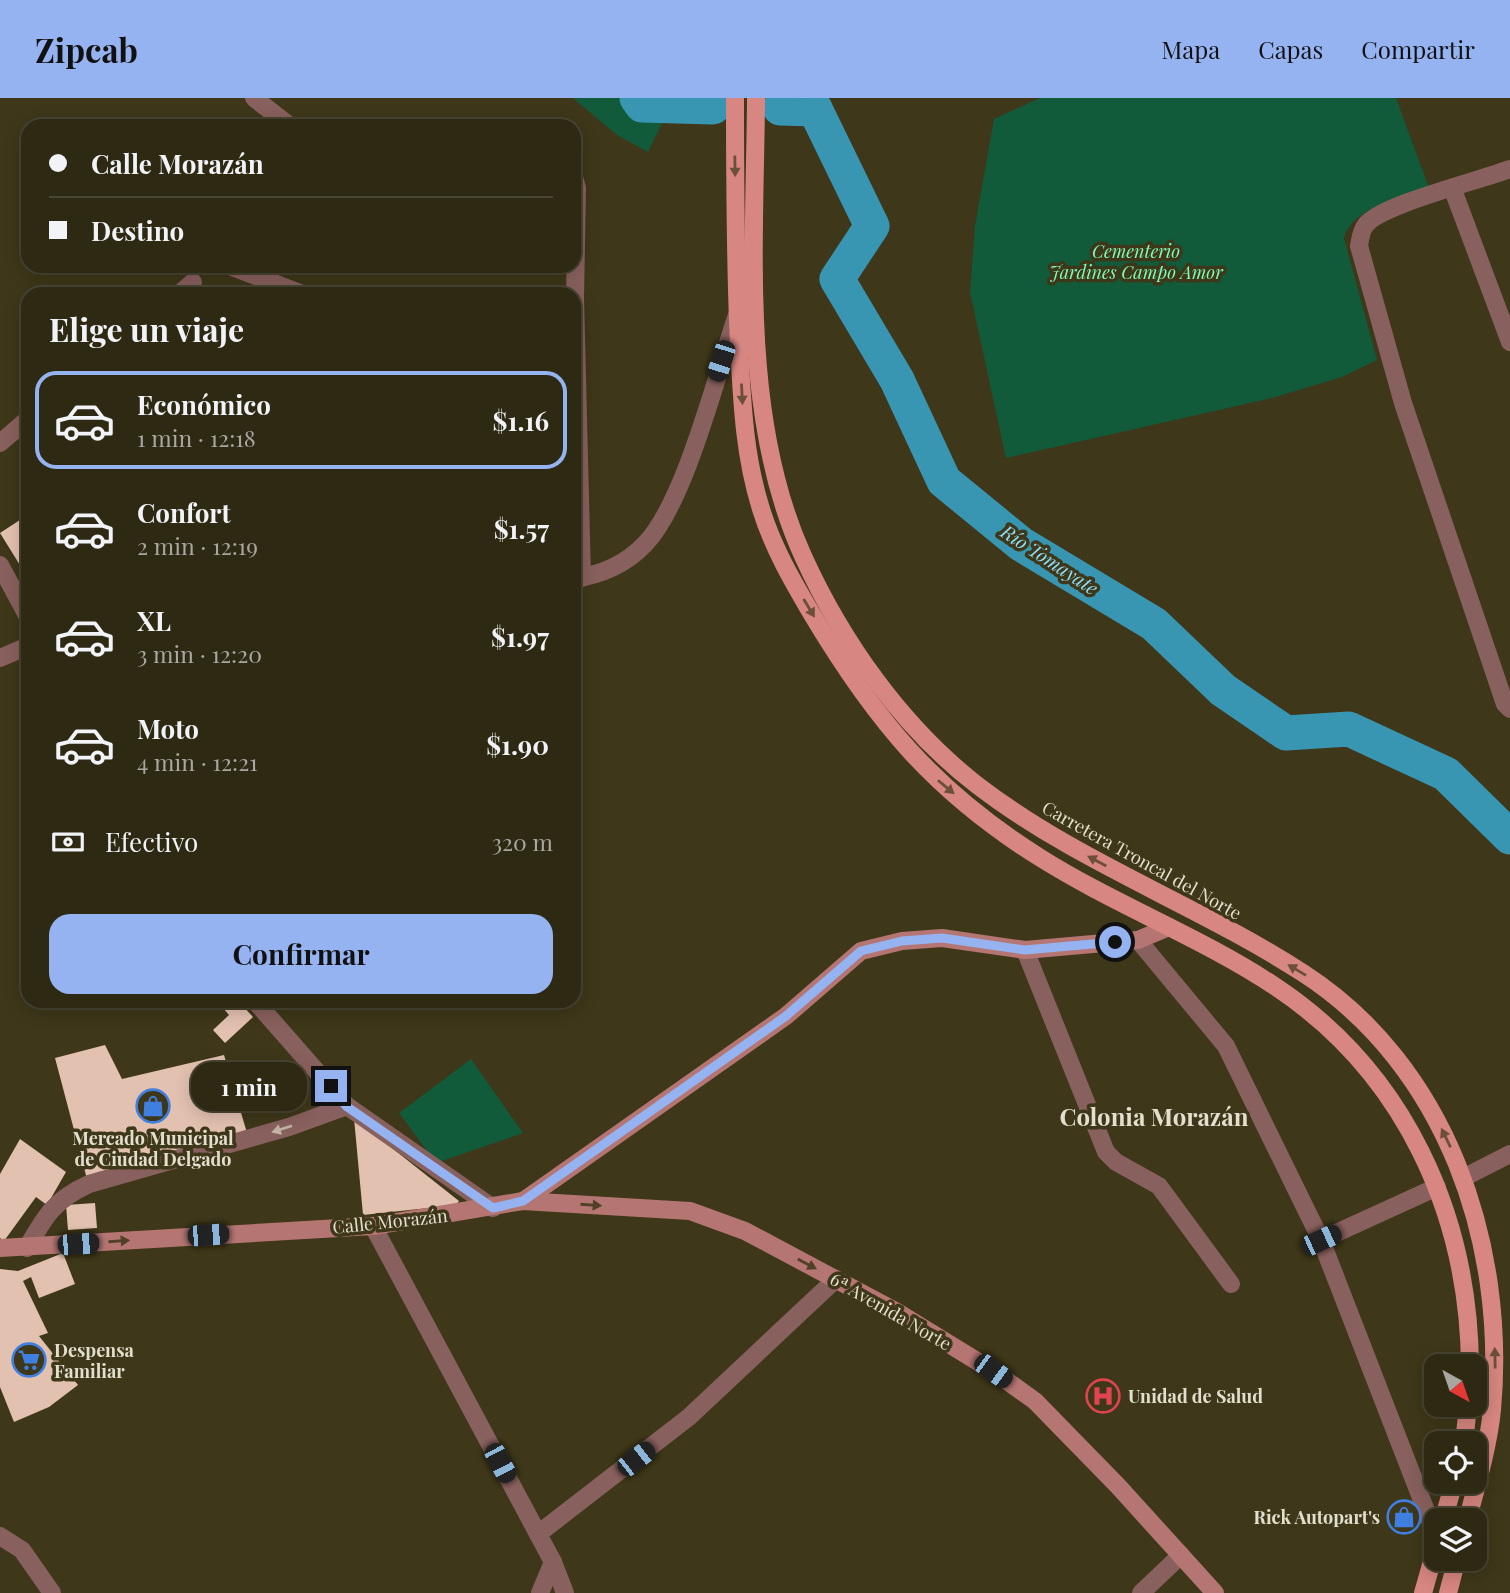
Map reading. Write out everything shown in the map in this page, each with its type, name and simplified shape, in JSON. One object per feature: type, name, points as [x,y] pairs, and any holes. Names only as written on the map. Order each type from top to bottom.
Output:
[{"type":"main road","points":[[735,98],[743,435],[761,510],[788,573],[850,678],[899,742],[974,810],[1040,858],[1277,988],[1329,1028],[1355,1055],[1392,1103],[1430,1167],[1459,1251],[1465,1282],[1469,1354]]},
{"type":"main road","name":"Carretera Troncal del Norte","points":[[756,98],[755,230],[761,415],[773,468],[792,529],[821,591],[854,647],[907,716],[974,783],[1037,828],[1303,973],[1340,1002],[1400,1064],[1430,1106],[1463,1178],[1485,1248],[1490,1280],[1495,1368],[1486,1451],[1471,1508]]},
{"type":"main road","name":"Calle Morazán","points":[[0,1248],[373,1226],[523,1201],[786,1016],[861,951],[902,941],[942,938],[1025,950],[1138,940],[1169,928]]},
{"type":"main road","name":"6ª Avenida Norte","points":[[523,1201],[691,1211],[745,1231],[897,1312],[1035,1401],[1215,1593]]},
{"type":"main road","name":"Calle Morazán","points":[[0,1256],[27,1248]]},
{"type":"main road","points":[[1423,1593],[1429,1571]]},
{"type":"main road","points":[[1448,1593],[1454,1571]]},
{"type":"street","points":[[254,98],[281,119]]},
{"type":"street","points":[[1510,169],[1452,190],[1434,192],[1380,213],[1365,225],[1359,246],[1403,402],[1505,704],[1510,709]]},
{"type":"street","points":[[1452,190],[1510,342]]},
{"type":"street","points":[[248,273],[284,287]]},
{"type":"street","points":[[187,287],[193,282]]},
{"type":"street","points":[[581,578],[619,565],[643,547],[657,528],[680,484],[738,311]]},
{"type":"street","points":[[0,443],[21,425]]},
{"type":"street","points":[[0,565],[21,604]]},
{"type":"street","points":[[0,659],[21,649]]},
{"type":"street","points":[[1138,940],[1226,1046],[1321,1240],[1424,1508]]},
{"type":"street","points":[[1025,950],[1106,1152],[1116,1162],[1163,1190],[1231,1284]]},
{"type":"street","points":[[261,1008],[346,1106],[493,1208]]},
{"type":"street","points":[[27,1248],[48,1212],[64,1195],[89,1184],[276,1131],[346,1106]]},
{"type":"street","points":[[1463,1178],[1510,1154]]},
{"type":"street","points":[[1321,1240],[1437,1187]]},
{"type":"street","points":[[373,1226],[553,1562],[565,1593]]},
{"type":"street","points":[[538,1534],[689,1417],[836,1279]]},
{"type":"street","points":[[0,1536],[22,1550],[52,1593]]},
{"type":"street","points":[[1141,1593],[1181,1555]]},
{"type":"street","points":[[540,1593],[553,1562]]},
{"type":"green space","points":[[573,98],[664,98],[662,123],[648,152],[617,135]]},
{"type":"green space","name":"Cementerio Jardines Campo Amor","points":[[1040,98],[1396,98],[1429,188],[1367,211],[1349,227],[1344,238],[1377,360],[1342,377],[1272,398],[1006,458],[970,292],[975,226],[994,119]]},
{"type":"green space","points":[[471,1059],[523,1133],[436,1163],[399,1113]]},
{"type":"building","points":[[21,519],[21,567],[0,533]]},
{"type":"building","points":[[223,1008],[245,1008],[253,1017],[225,1043],[213,1030],[229,1015]]},
{"type":"building","name":"Mercado Municipal de Ciudad Delgado","points":[[105,1045],[122,1079],[224,1055],[247,1133],[87,1179],[55,1058]]},
{"type":"building","points":[[354,1118],[459,1201],[456,1205],[363,1215]]},
{"type":"building","points":[[20,1139],[66,1172],[47,1205],[36,1197],[4,1241],[0,1238],[0,1174]]},
{"type":"building","points":[[95,1203],[97,1228],[68,1230],[66,1205]]},
{"type":"building","name":"Despensa Familiar","points":[[63,1253],[75,1284],[39,1298],[31,1277],[23,1281],[48,1333],[39,1336],[78,1385],[49,1407],[14,1422],[0,1387],[0,1269],[18,1271]]},
{"type":"waterway","points":[[637,98],[642,105],[713,107]]},
{"type":"waterway","points":[[780,108],[815,109]]},
{"type":"waterway","name":"Río Tomayate","points":[[815,109],[872,226],[837,279],[897,380],[944,481],[1021,544],[1154,624],[1223,690],[1286,733],[1349,729],[1446,774],[1510,837]]},
{"type":"place","name":"Mercado Municipal de Ciudad Delgado","points":[[153,1106]]},
{"type":"place","name":"Despensa Familiar","points":[[29,1360]]},
{"type":"place","name":"Unidad de Salud","points":[[1103,1396]]},
{"type":"place","name":"Rick Autopart's","points":[[1404,1517]]},
{"type":"district","name":"Colonia Morazán","points":[[1154,1116]]},
{"type":"route","points":[[331,1086],[346,1106],[493,1208],[523,1201],[786,1016],[861,951],[902,941],[942,938],[1025,950],[1115,942]]}]
